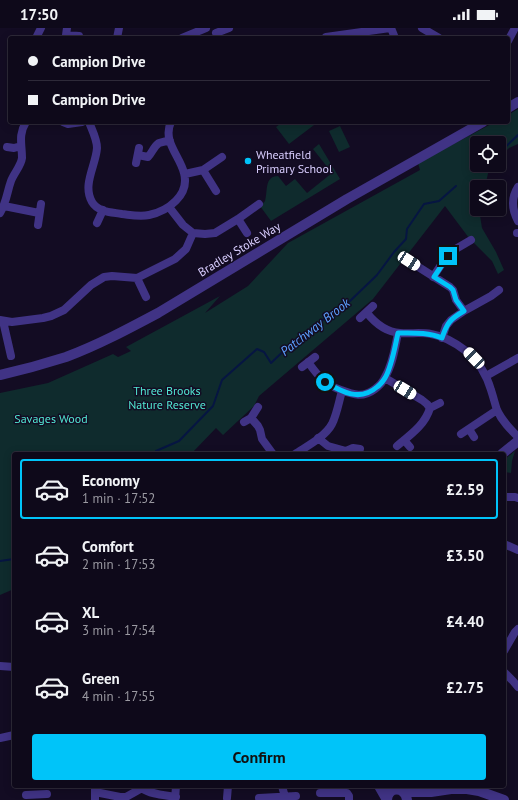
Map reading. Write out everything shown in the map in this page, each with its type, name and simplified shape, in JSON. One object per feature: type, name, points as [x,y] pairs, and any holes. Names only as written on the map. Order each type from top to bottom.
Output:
[{"type":"street","points":[[67,28],[66,35],[79,36]]},
{"type":"street","points":[[180,36],[206,28]]},
{"type":"street","points":[[216,33],[229,28]]},
{"type":"street","points":[[333,36],[391,28]]},
{"type":"street","points":[[422,28],[433,36]]},
{"type":"street","points":[[510,37],[515,28]]},
{"type":"street","points":[[25,124],[21,136],[22,160],[12,179],[2,210],[39,213]]},
{"type":"street","points":[[91,124],[97,147],[89,181],[89,195],[92,202],[103,210],[132,215],[149,215],[169,207],[176,201],[181,193],[184,185],[185,174],[168,133],[171,124]]},
{"type":"street","name":"Bradley Stoke Way","points":[[0,375],[66,357],[134,326],[340,203],[479,124]]},
{"type":"street","points":[[138,155],[148,157],[158,144],[170,140]]},
{"type":"street","points":[[7,147],[14,148],[21,146]]},
{"type":"street","points":[[185,174],[203,170],[222,157]]},
{"type":"street","points":[[203,170],[216,190]]},
{"type":"street","points":[[518,187],[515,191],[513,202],[514,215],[518,221]]},
{"type":"street","points":[[38,225],[41,204]]},
{"type":"street","points":[[169,207],[183,225],[193,233],[205,234],[215,232],[238,219],[259,204]]},
{"type":"street","points":[[97,223],[103,210]]},
{"type":"street","points":[[238,219],[246,233]]},
{"type":"street","points":[[11,356],[2,321],[12,322],[32,320],[58,313],[64,310],[91,285],[104,277],[112,276],[137,278],[174,259],[186,249],[193,233]]},
{"type":"street","points":[[434,277],[444,260],[454,250],[471,240]]},
{"type":"street","points":[[409,261],[450,287],[453,290],[456,300],[464,311]]},
{"type":"street","points":[[137,278],[146,297]]},
{"type":"street","points":[[442,338],[446,326],[451,320],[464,311],[494,299],[499,290]]},
{"type":"street","points":[[373,306],[363,315],[389,330],[398,333],[432,334],[452,342],[468,352],[486,376],[497,410],[503,420],[518,437]]},
{"type":"street","points":[[315,357],[305,365],[325,382],[342,391],[356,395],[364,394],[375,389],[385,378],[391,364],[398,333]]},
{"type":"street","points":[[486,376],[518,358]]},
{"type":"street","points":[[385,378],[422,400],[430,408]]},
{"type":"street","points":[[298,452],[318,438],[329,428],[342,391]]},
{"type":"street","points":[[397,446],[419,427],[430,408],[440,403]]},
{"type":"street","points":[[258,407],[248,420],[258,426],[262,439],[272,452]]},
{"type":"street","points":[[461,434],[497,410]]},
{"type":"street","points":[[469,429],[474,437]]},
{"type":"street","points":[[318,438],[328,446],[345,452],[353,448],[360,449]]},
{"type":"street","points":[[404,440],[410,446]]},
{"type":"street","points":[[504,452],[518,441]]},
{"type":"street","points":[[506,497],[518,498]]},
{"type":"street","points":[[506,545],[518,550]]},
{"type":"street","points":[[506,648],[518,629]]},
{"type":"street","points":[[0,666],[12,667]]},
{"type":"street","points":[[506,674],[518,687]]},
{"type":"street","points":[[0,738],[12,735]]},
{"type":"street","points":[[95,793],[120,797],[126,796],[141,788]]},
{"type":"street","points":[[143,788],[144,790],[176,798]]},
{"type":"street","points":[[227,798],[228,788]]},
{"type":"street","points":[[283,788],[285,797]]},
{"type":"street","points":[[380,788],[387,800]]},
{"type":"street","points":[[387,800],[391,788],[399,790],[406,796],[451,789],[466,789],[479,791],[504,800]]},
{"type":"street","points":[[324,791],[347,793],[349,800]]},
{"type":"street","points":[[26,795],[42,792]]},
{"type":"street","points":[[414,800],[431,792]]},
{"type":"street","points":[[259,798],[296,796]]},
{"type":"green space","name":"Three Brooks Nature Reserve","points":[[518,109],[518,144],[506,151],[506,136],[470,136],[470,172],[488,172],[487,180],[470,180],[470,216],[480,216],[482,228],[496,252],[504,270],[498,274],[492,261],[469,238],[445,206],[373,299],[259,396],[254,406],[223,435],[216,428],[193,452],[12,452],[12,590],[0,595],[0,393],[48,383],[113,354],[118,357],[131,351],[126,347],[220,296],[205,313],[248,286],[288,243],[420,170],[418,163],[491,124],[510,124],[510,114]]},
{"type":"green space","points":[[280,124],[315,124],[289,144],[276,127]]},
{"type":"green space","points":[[340,126],[350,147],[339,152],[329,131]]},
{"type":"green space","points":[[319,144],[340,179],[271,221],[260,206],[265,201],[267,185],[270,179],[278,176],[286,186],[295,179],[307,193],[332,173],[313,149]]},
{"type":"green space","points":[[515,451],[511,473],[506,472],[506,458]]},
{"type":"water","points":[[194,387],[197,390],[192,397],[189,397],[186,393],[189,389]]},
{"type":"waterway","name":"Patchway Brook","points":[[506,146],[518,135]]},
{"type":"waterway","name":"Patchway Brook","points":[[155,452],[179,441],[213,406],[222,380],[257,349],[264,352],[271,363],[291,344],[304,338],[323,320],[350,301],[377,275],[406,239],[407,229],[424,204],[439,201],[456,186]]},
{"type":"waterway","name":"Patchway Brook","points":[[0,561],[12,559]]},
{"type":"place","name":"Wheatfield Primary School","points":[[248,161]]},
{"type":"route","points":[[325,382],[351,394],[364,394],[378,386],[385,378],[391,364],[398,333],[432,334],[442,338],[446,326],[451,320],[464,311],[456,300],[453,290],[434,277],[448,256]]},
{"type":"park label","name":"Savages Wood","points":[[51,418]]}]
